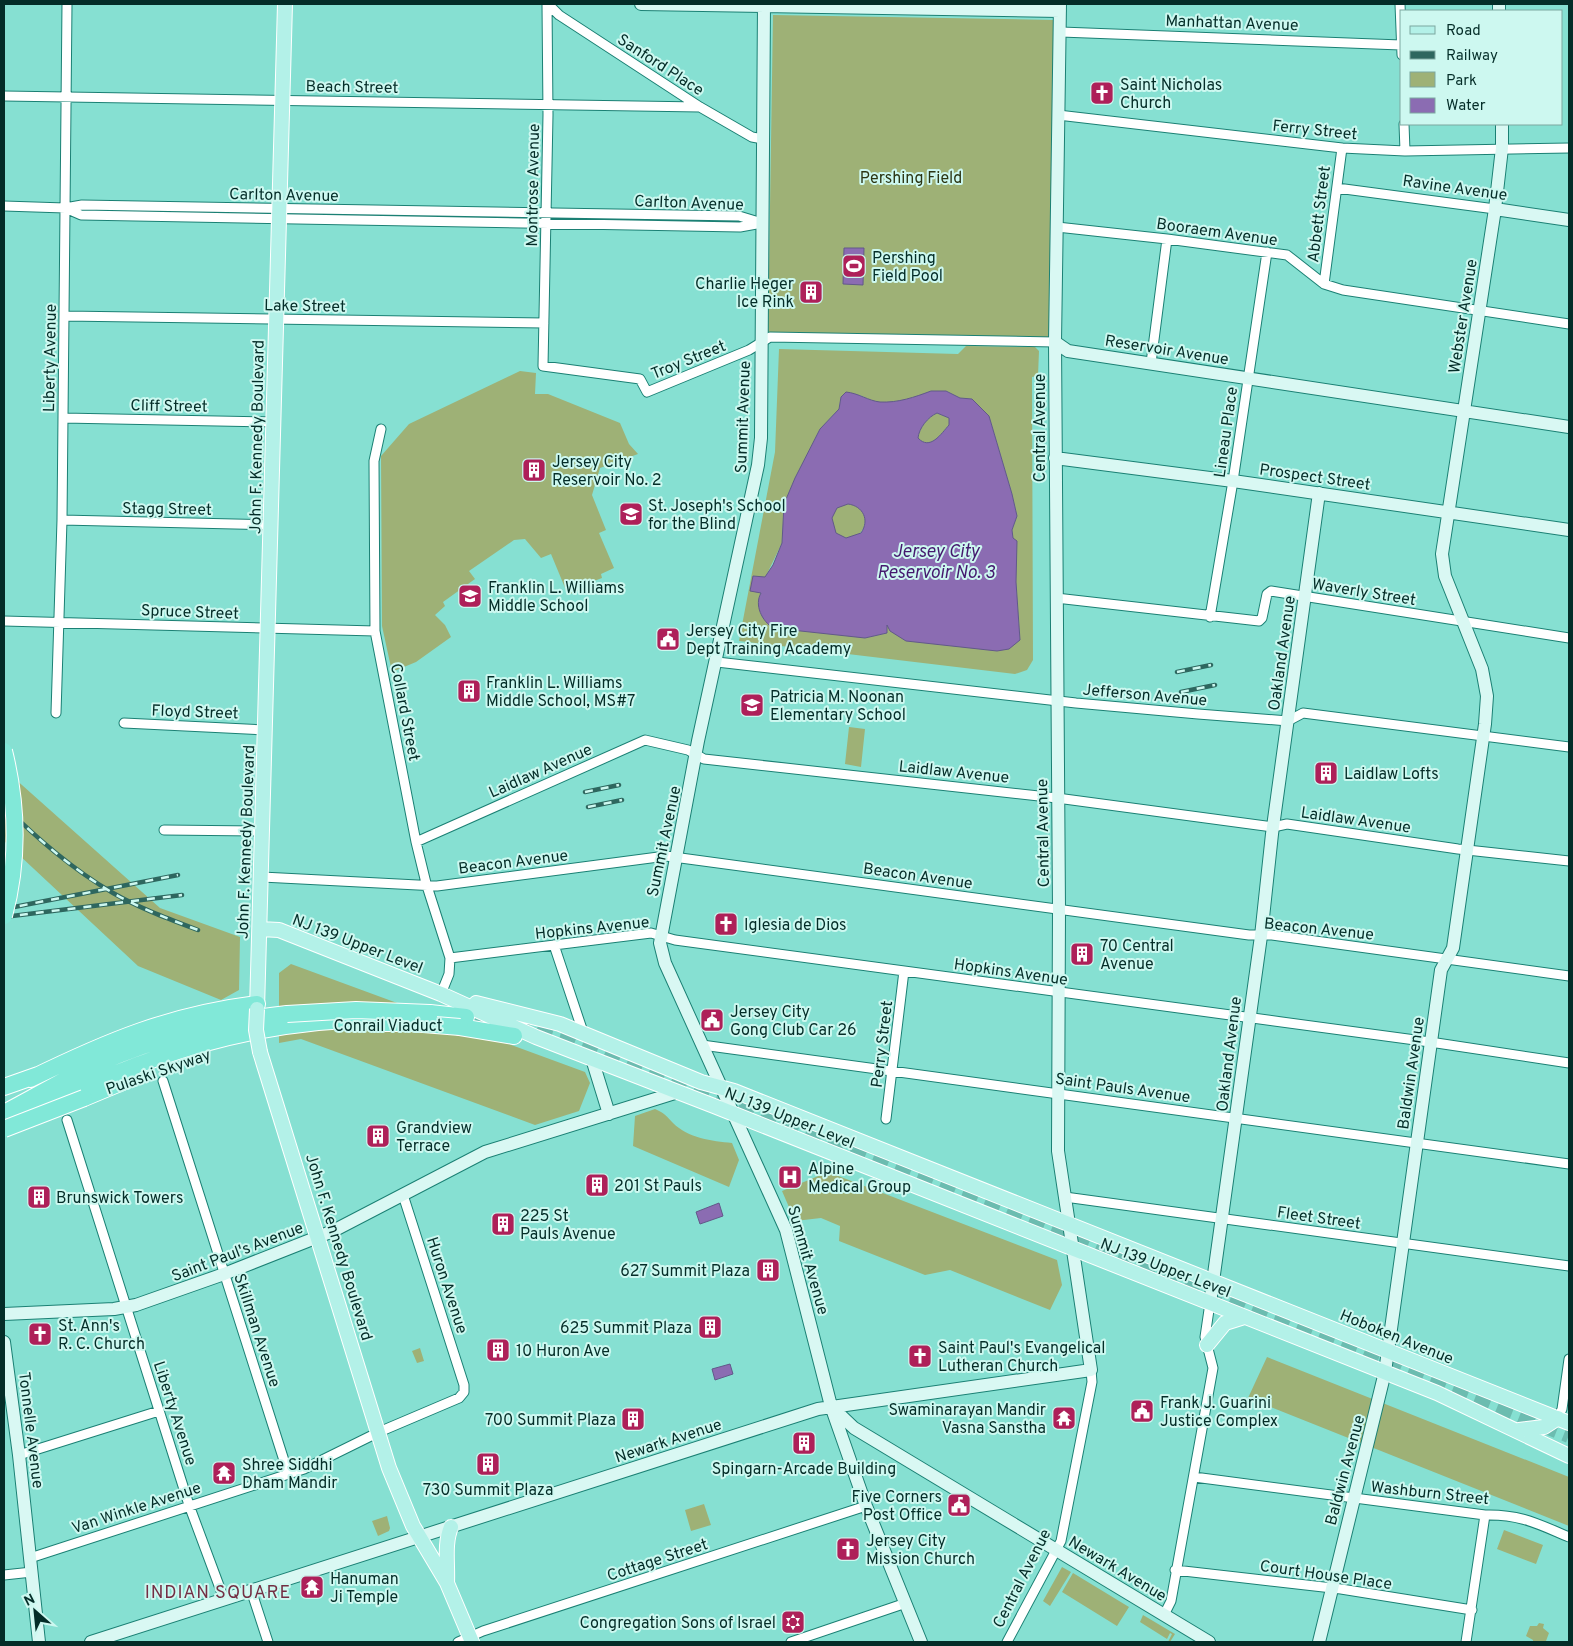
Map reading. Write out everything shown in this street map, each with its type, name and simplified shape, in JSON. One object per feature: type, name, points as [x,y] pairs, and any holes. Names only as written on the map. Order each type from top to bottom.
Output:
[{"type":"highway","points":[[4,751],[14,798],[16,837],[13,873],[4,916]]},
{"type":"highway","points":[[30,1079],[98,1046],[155,1025],[204,1012],[257,1007]]},
{"type":"highway","name":"Conrail Viaduct","points":[[287,1014],[356,1010],[430,1013],[463,1022]]},
{"type":"highway","name":"Pulaski Skyway","points":[[7,1120],[78,1073],[132,1051],[210,1027],[287,1014]]},
{"type":"highway","name":"Conrail Viaduct","points":[[309,1025],[352,1018],[399,1019],[411,1023],[463,1022]]},
{"type":"highway","points":[[463,1022],[514,1036]]},
{"type":"highway","points":[[7,1120],[105,1076],[172,1052],[230,1037],[309,1025]]},
{"type":"highway","name":"Pulaski Skyway","points":[[7,1120],[84,1098],[125,1080],[176,1062],[309,1025]]},
{"type":"highway","points":[[4,1087],[83,1059],[132,1051]]},
{"type":"main road","name":"John F. Kennedy Boulevard","points":[[285,4],[272,525],[256,1030],[260,1052],[395,1484],[418,1536],[447,1583],[467,1641]]},
{"type":"main road","name":"NJ 139 Upper Level","points":[[260,928],[279,930],[441,994],[510,1026],[592,1059],[1385,1372]]},
{"type":"main road","name":"NJ 139 Upper Level","points":[[441,994],[583,1032],[701,1082],[721,1086],[1213,1282]]},
{"type":"main road","name":"Hoboken Avenue","points":[[1213,1282],[1564,1421]]},
{"type":"main road","points":[[1207,1345],[1225,1323],[1244,1317]]},
{"type":"main road","points":[[1385,1372],[1437,1392],[1569,1456]]},
{"type":"main road","points":[[1518,1430],[1544,1427],[1564,1421]]},
{"type":"main road","points":[[447,1583],[448,1557],[446,1540],[451,1527]]},
{"type":"street","name":"Liberty Avenue","points":[[56,713],[62,520],[65,316],[66,4]]},
{"type":"street","name":"Montrose Avenue","points":[[544,366],[548,4]]},
{"type":"street","name":"Sanford Place","points":[[548,4],[559,15],[700,107],[752,137],[763,139]]},
{"type":"street","points":[[641,4],[1060,7]]},
{"type":"street","name":"Summit Avenue","points":[[764,5],[761,438],[758,465],[660,935],[665,963],[786,1230],[831,1406],[866,1506],[921,1642]]},
{"type":"street","name":"Central Avenue","points":[[1007,1642],[1057,1550],[1063,1532],[1092,1382],[1058,1151],[1059,909],[1055,342],[1060,7]]},
{"type":"street","name":"Manhattan Avenue","points":[[1060,32],[1400,46]]},
{"type":"street","name":"Beach Street","points":[[4,96],[700,107]]},
{"type":"street","name":"Ferry Street","points":[[1058,115],[1342,148],[1405,151],[1569,148]]},
{"type":"street","points":[[1404,125],[1405,151]]},
{"type":"street","name":"Webster Avenue","points":[[1448,512],[1495,209],[1502,148],[1502,125]]},
{"type":"street","name":"Abbett Street","points":[[1324,284],[1342,148]]},
{"type":"street","name":"Ravine Avenue","points":[[1336,188],[1569,220]]},
{"type":"street","name":"Carlton Avenue","points":[[4,206],[66,208],[81,215],[150,211],[624,219],[740,227],[762,223]]},
{"type":"street","name":"Booraem Avenue","points":[[1057,228],[1167,239],[1288,255],[1324,284],[1343,290],[1569,324]]},
{"type":"street","points":[[1151,363],[1167,239]]},
{"type":"street","name":"Lineau Place","points":[[1210,617],[1233,481],[1266,252]]},
{"type":"street","name":"Lake Street","points":[[65,316],[544,324]]},
{"type":"street","name":"Reservoir Avenue","points":[[761,342],[770,337],[1055,342],[1068,350],[1569,427]]},
{"type":"street","name":"Troy Street","points":[[544,366],[640,379],[646,392],[749,350],[761,342]]},
{"type":"street","name":"Cliff Street","points":[[63,418],[274,422]]},
{"type":"street","name":"Collard Street","points":[[381,429],[374,460],[375,631],[416,842],[426,883],[450,958],[449,974],[441,994]]},
{"type":"street","name":"Prospect Street","points":[[1056,458],[1319,493],[1569,530]]},
{"type":"street","name":"Oakland Avenue","points":[[1164,1615],[1171,1600],[1213,1368],[1205,1333],[1261,936],[1273,827],[1319,493]]},
{"type":"street","name":"Baldwin Avenue","points":[[1319,1642],[1353,1498],[1379,1403],[1385,1372],[1430,1042],[1441,970],[1453,948],[1468,850],[1487,696],[1482,669],[1445,576],[1442,554],[1448,512]]},
{"type":"street","name":"Stagg Street","points":[[62,520],[272,525]]},
{"type":"street","name":"Waverly Street","points":[[1056,598],[1210,617],[1259,621],[1262,618],[1267,594],[1271,591],[1569,638]]},
{"type":"street","name":"Spruce Street","points":[[4,621],[375,631]]},
{"type":"street","name":"Jefferson Avenue","points":[[717,662],[1057,700],[1288,721],[1303,714],[1569,747]]},
{"type":"street","name":"Floyd Street","points":[[124,723],[265,730]]},
{"type":"street","name":"Laidlaw Avenue","points":[[416,842],[645,740],[688,750],[704,759],[1057,798],[1273,827],[1288,824],[1468,850],[1569,861]]},
{"type":"street","points":[[164,830],[263,831]]},
{"type":"street","name":"Beacon Avenue","points":[[262,878],[426,883],[437,886],[666,856],[1261,936],[1272,935],[1447,958],[1569,976]]},
{"type":"street","name":"Hopkins Avenue","points":[[450,958],[643,934],[660,935],[675,940],[1430,1042],[1569,1063]]},
{"type":"street","points":[[554,946],[583,1032]]},
{"type":"street","name":"Perry Street","points":[[886,1119],[904,972]]},
{"type":"street","name":"Saint Pauls Avenue","points":[[702,1045],[1569,1164]]},
{"type":"street","points":[[592,1059],[609,1114]]},
{"type":"street","name":"Skillman Avenue","points":[[163,1081],[288,1473]]},
{"type":"street","name":"Saint Paul's Avenue","points":[[4,1314],[126,1308],[224,1274],[318,1237],[476,1155],[678,1092]]},
{"type":"street","name":"Liberty Avenue","points":[[67,1120],[190,1505],[224,1599]]},
{"type":"street","name":"Huron Avenue","points":[[403,1194],[464,1385]]},
{"type":"street","name":"Fleet Street","points":[[1065,1197],[1569,1266]]},
{"type":"street","name":"Tonnelle Avenue","points":[[4,1342],[9,1412],[19,1455],[39,1642]]},
{"type":"street","points":[[1564,1421],[1562,1409],[1569,1359]]},
{"type":"street","points":[[831,1406],[1091,1370]]},
{"type":"street","name":"Van Winkle Avenue","points":[[30,1558],[318,1463],[379,1432],[459,1398],[464,1392],[464,1385]]},
{"type":"street","name":"Newark Avenue","points":[[91,1642],[418,1536],[831,1406],[854,1428],[1209,1642]]},
{"type":"street","points":[[19,1455],[159,1410]]},
{"type":"street","name":"Washburn Street","points":[[1194,1477],[1485,1515],[1508,1514],[1524,1518],[1569,1538]]},
{"type":"street","name":"Cottage Street","points":[[467,1641],[866,1506]]},
{"type":"street","points":[[1466,1642],[1485,1515]]},
{"type":"street","name":"Court House Place","points":[[1175,1570],[1332,1588],[1472,1610]]},
{"type":"street","points":[[4,1575],[32,1572]]},
{"type":"street","points":[[251,1590],[268,1642]]},
{"type":"street","points":[[791,1642],[906,1603]]},
{"type":"green space","name":"Pershing Field","points":[[773,15],[1054,20],[1049,339],[768,334]]},
{"type":"green space","points":[[966,346],[1035,347],[1039,351],[1038,376],[1032,377],[1033,660],[1027,670],[1015,674],[739,641],[775,452],[779,349],[958,354]],"holes":[[[931,391],[946,391],[960,398],[972,399],[989,416],[1017,516],[1012,530],[1020,640],[906,641],[886,625],[887,633],[865,638],[761,595],[753,576],[765,578],[782,543],[784,504],[820,429],[839,409],[841,397],[859,395],[873,401],[892,402],[905,400]]]},
{"type":"green space","points":[[520,371],[536,373],[535,394],[548,394],[620,423],[629,444],[638,454],[600,468],[592,495],[606,530],[599,533],[614,568],[601,574],[602,578],[586,584],[587,587],[568,595],[551,554],[541,558],[525,539],[514,540],[469,571],[475,579],[443,602],[445,606],[435,615],[445,625],[451,637],[416,662],[392,672],[382,626],[381,456],[409,424]]},
{"type":"green space","points":[[937,413],[949,418],[949,425],[935,440],[927,443],[922,442],[918,438],[920,430],[927,420]]},
{"type":"green space","points":[[848,504],[860,509],[865,521],[860,533],[848,538],[836,533],[831,521],[836,509]]},
{"type":"green space","points":[[849,727],[865,729],[861,767],[845,764]]},
{"type":"green space","points":[[4,769],[160,908],[240,937],[239,990],[221,1000],[138,966],[4,841]]},
{"type":"green space","points":[[291,964],[585,1072],[590,1083],[579,1111],[535,1125],[301,1039],[279,1043],[279,973]]},
{"type":"green space","points":[[655,1109],[686,1132],[708,1140],[732,1143],[739,1160],[729,1187],[633,1146],[635,1116]]},
{"type":"green space","points":[[828,1172],[1057,1260],[1062,1285],[1050,1310],[950,1270],[925,1275],[839,1241],[840,1226],[821,1218],[795,1221],[782,1191]]},
{"type":"green space","points":[[420,1348],[424,1361],[417,1363],[412,1351]]},
{"type":"green space","points":[[1267,1357],[1569,1477],[1569,1526],[1248,1398]]},
{"type":"green space","points":[[704,1504],[711,1525],[691,1531],[685,1510]]},
{"type":"green space","points":[[387,1516],[389,1531],[378,1536],[372,1521]]},
{"type":"green space","points":[[1504,1530],[1543,1545],[1536,1564],[1497,1549]]},
{"type":"green space","points":[[1062,1567],[1071,1572],[1050,1606],[1043,1601]]},
{"type":"green space","points":[[1073,1573],[1129,1607],[1117,1626],[1062,1592]]},
{"type":"green space","points":[[1143,1615],[1175,1634],[1170,1642],[1168,1642],[1172,1634],[1170,1633],[1167,1639],[1140,1622]]},
{"type":"green space","points":[[1539,1623],[1544,1624],[1543,1628],[1549,1633],[1546,1641],[1533,1642],[1533,1640],[1526,1636],[1530,1626],[1537,1626]]},
{"type":"water","points":[[844,248],[864,248],[863,285],[843,284]]},
{"type":"water","name":"Jersey City Reservoir No. 3","points":[[931,391],[946,391],[960,398],[972,399],[989,416],[1017,516],[1012,530],[1013,538],[1017,541],[1016,582],[1020,640],[1009,649],[997,651],[906,641],[890,631],[887,625],[887,633],[865,638],[773,628],[760,612],[758,603],[761,593],[750,591],[753,576],[765,577],[773,565],[782,543],[784,504],[820,429],[839,409],[841,397],[846,392],[880,402],[887,402],[900,401]],"holes":[[[937,413],[949,418],[949,425],[935,440],[927,443],[922,442],[918,438],[920,430],[927,420]],[[848,504],[858,508],[864,514],[865,523],[861,533],[846,538],[836,533],[832,518],[837,508]]]},
{"type":"water","points":[[719,1203],[723,1216],[700,1224],[696,1212]]},
{"type":"water","points":[[730,1364],[733,1374],[715,1380],[712,1369]]},
{"type":"tunnel","points":[[466,1017],[522,1026],[572,1040],[1569,1435]]},
{"type":"railway","points":[[1177,672],[1211,665]]},
{"type":"railway","points":[[1181,692],[1215,685]]},
{"type":"railway","points":[[585,792],[619,785]]},
{"type":"railway","points":[[588,807],[622,800]]},
{"type":"railway","points":[[4,806],[56,853],[98,884],[133,904],[198,930]]},
{"type":"railway","points":[[4,909],[178,875]]},
{"type":"railway","points":[[4,917],[182,895]]},
{"type":"place","name":"Saint Nicholas Church","points":[[1102,93]]},
{"type":"place","name":"Pershing Field Pool","points":[[854,266]]},
{"type":"place","name":"Charlie Heger Ice Rink","points":[[811,292]]},
{"type":"place","name":"Jersey City Reservoir No. 2","points":[[534,470]]},
{"type":"place","name":"St. Joseph's School for the Blind","points":[[631,514]]},
{"type":"place","name":"Franklin L. Williams Middle School","points":[[470,596]]},
{"type":"place","name":"Jersey City Fire Dept Training Academy","points":[[668,639]]},
{"type":"place","name":"Franklin L. Williams Middle School, MS#7","points":[[469,691]]},
{"type":"place","name":"Patricia M. Noonan Elementary School","points":[[752,705]]},
{"type":"place","name":"Laidlaw Lofts","points":[[1326,773]]},
{"type":"place","name":"Iglesia de Dios","points":[[726,924]]},
{"type":"place","name":"70 Central Avenue","points":[[1082,954]]},
{"type":"place","name":"Jersey City Gong Club Car 26","points":[[712,1020]]},
{"type":"place","name":"Grandview Terrace","points":[[378,1136]]},
{"type":"place","name":"Alpine Medical Group","points":[[790,1177]]},
{"type":"place","name":"201 St Pauls","points":[[597,1185]]},
{"type":"place","name":"Brunswick Towers","points":[[39,1197]]},
{"type":"place","name":"225 St Pauls Avenue","points":[[503,1224]]},
{"type":"place","name":"627 Summit Plaza","points":[[768,1270]]},
{"type":"place","name":"625 Summit Plaza","points":[[710,1327]]},
{"type":"place","name":"St. Ann's R. C. Church","points":[[40,1334]]},
{"type":"place","name":"10 Huron Ave","points":[[498,1350]]},
{"type":"place","name":"Saint Paul's Evangelical Lutheran Church","points":[[920,1356]]},
{"type":"place","name":"Frank J. Guarini Justice Complex","points":[[1142,1411]]},
{"type":"place","name":"Swaminarayan Mandir Vasna Sanstha","points":[[1064,1418]]},
{"type":"place","name":"700 Summit Plaza","points":[[633,1419]]},
{"type":"place","name":"Spingarn-Arcade Building","points":[[804,1443]]},
{"type":"place","name":"730 Summit Plaza","points":[[488,1464]]},
{"type":"place","name":"Shree Siddhi Dham Mandir","points":[[224,1473]]},
{"type":"place","name":"Five Corners Post Office","points":[[959,1505]]},
{"type":"place","name":"Jersey City Mission Church","points":[[848,1549]]},
{"type":"place","name":"Hanuman Ji Temple","points":[[312,1587]]},
{"type":"place","name":"Congregation Sons of Israel","points":[[793,1622]]},
{"type":"district","name":"INDIAN SQUARE","points":[[218,1592]]}]
